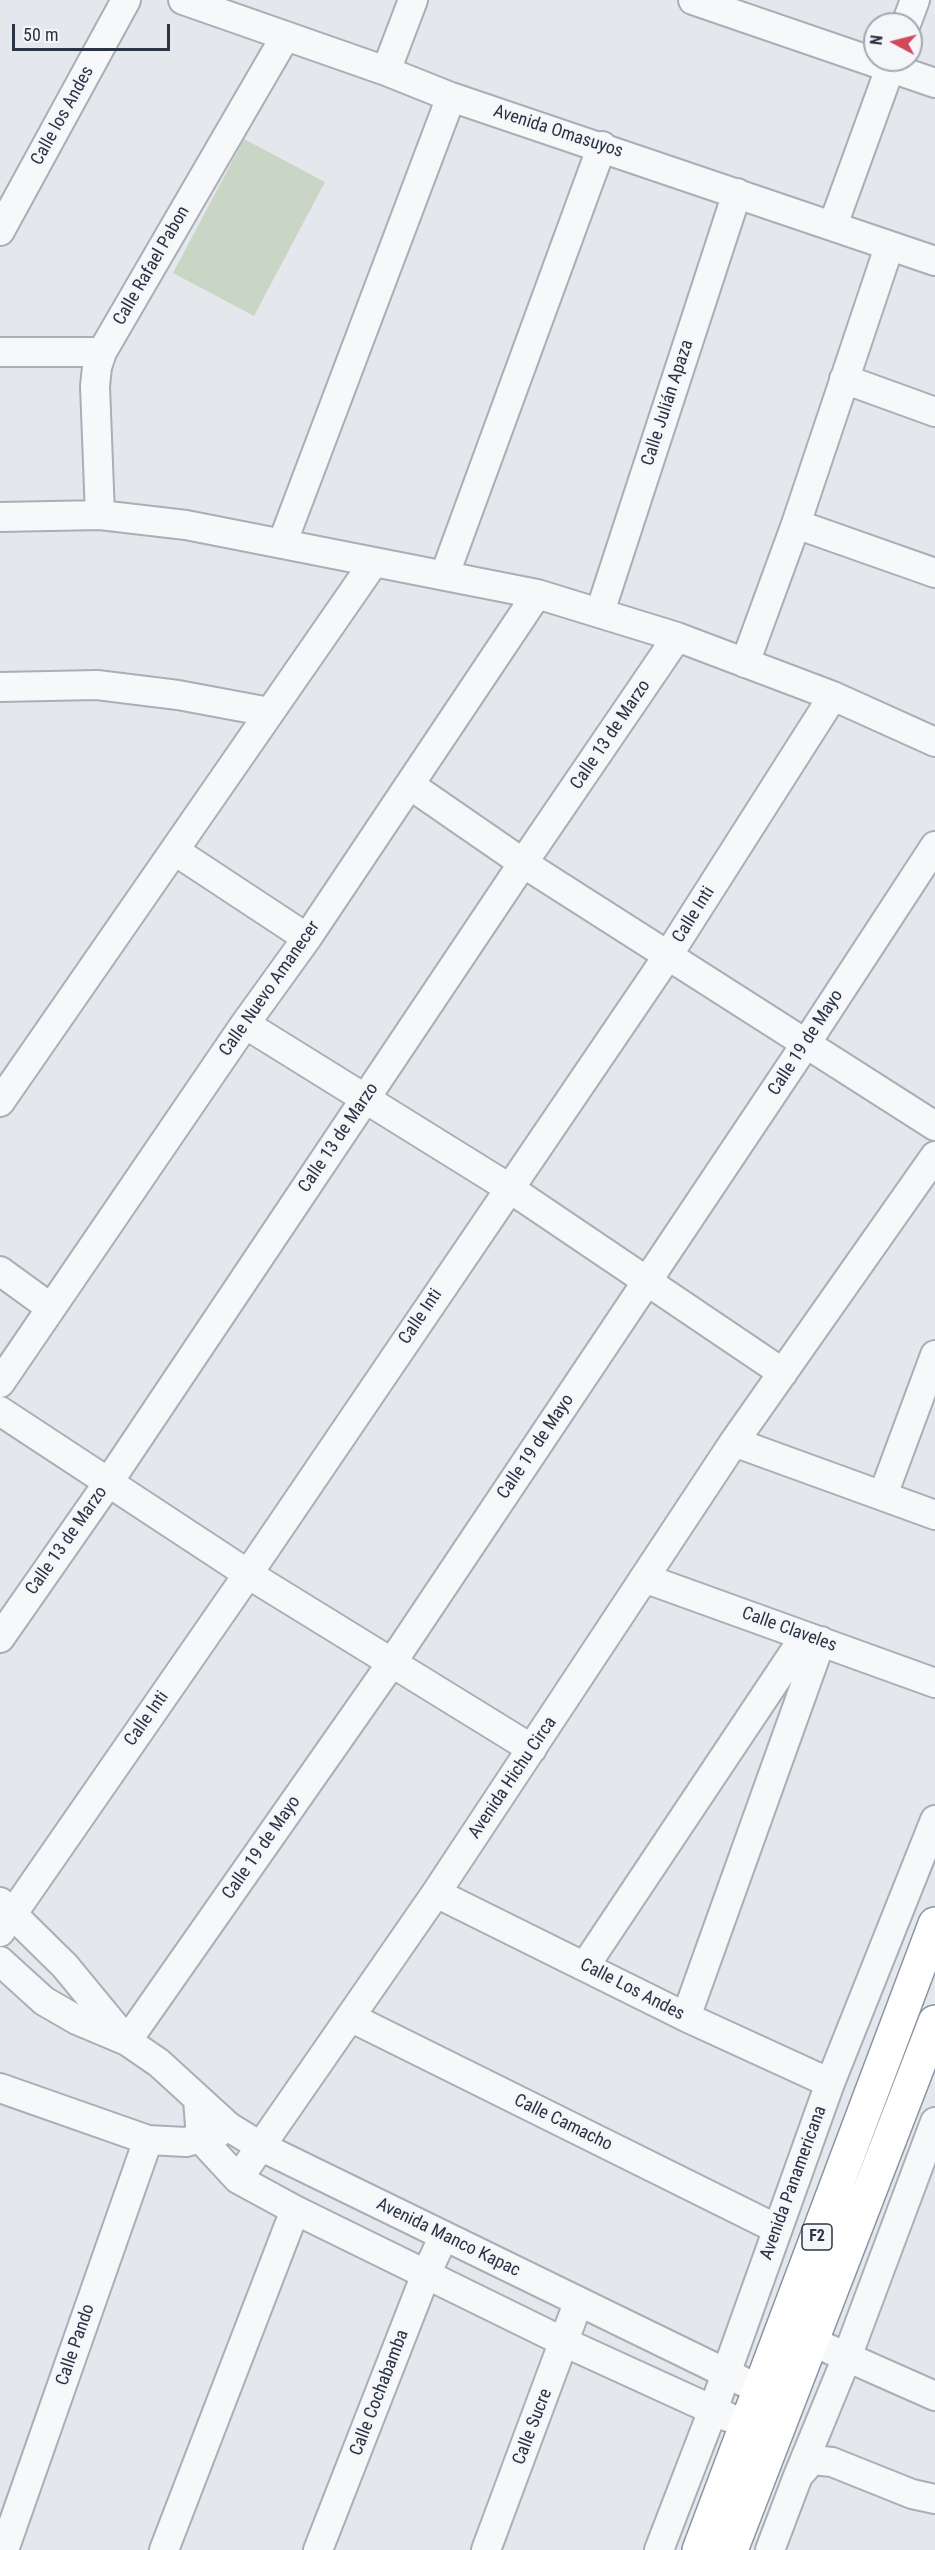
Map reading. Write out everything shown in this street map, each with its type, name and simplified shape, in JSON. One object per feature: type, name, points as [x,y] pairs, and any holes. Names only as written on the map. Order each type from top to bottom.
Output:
[{"type":"highway","name":"F2","points":[[731,2550],[760,2433],[760,2389],[935,1924]]},
{"type":"highway","name":"F2","points":[[699,2550],[760,2433],[789,2404],[935,2022]]},
{"type":"street","name":"Calle los Andes","points":[[0,231],[126,0]]},
{"type":"street","name":"Avenida Omasuyos","points":[[183,0],[215,6],[285,37],[386,71],[451,97],[602,146],[935,261]]},
{"type":"street","points":[[386,71],[413,0]]},
{"type":"street","points":[[693,0],[863,55]]},
{"type":"street","name":"Calle Rafael Pabon","points":[[100,515],[95,386],[97,366],[102,352],[285,37]]},
{"type":"street","points":[[833,225],[889,72]]},
{"type":"street","points":[[911,72],[935,82]]},
{"type":"street","points":[[282,544],[451,97]]},
{"type":"street","points":[[445,574],[602,146]]},
{"type":"street","name":"Calle Julián Apaza","points":[[600,612],[737,193]]},
{"type":"street","points":[[745,663],[796,524],[889,247]]},
{"type":"street","points":[[0,352],[102,352]]},
{"type":"street","points":[[844,379],[935,412]]},
{"type":"street","points":[[0,517],[100,515],[186,525],[445,574],[537,594],[600,612],[745,663],[833,696],[935,742]]},
{"type":"street","points":[[796,524],[935,573]]},
{"type":"street","points":[[0,1102],[374,562]]},
{"type":"street","name":"Calle Nuevo Amanecer","points":[[0,1383],[244,1024],[307,938],[537,594]]},
{"type":"street","name":"Calle 13 de Marzo","points":[[0,1638],[108,1483],[523,863],[677,638]]},
{"type":"street","points":[[0,687],[97,685],[178,695],[268,712]]},
{"type":"street","name":"Calle Inti","points":[[4,1916],[248,1574],[667,957],[833,696]]},
{"type":"street","points":[[410,785],[523,863],[667,957],[935,1126]]},
{"type":"street","name":"Calle 19 de Mayo","points":[[127,2041],[393,1661],[806,1045],[935,846]]},
{"type":"street","points":[[175,851],[307,938]]},
{"type":"street","points":[[244,1024],[508,1188],[783,1373]]},
{"type":"street","name":"Avenida Hichu Circa","points":[[238,2179],[436,1893],[734,1442],[935,1156]]},
{"type":"street","points":[[0,1271],[51,1308]]},
{"type":"street","points":[[883,1496],[935,1355]]},
{"type":"street","points":[[0,1411],[248,1574],[393,1661],[532,1749]]},
{"type":"street","points":[[734,1442],[935,1515]]},
{"type":"street","name":"Calle Claveles","points":[[644,1578],[935,1683]]},
{"type":"street","points":[[585,1966],[813,1638]]},
{"type":"street","points":[[686,2017],[813,1638]]},
{"type":"street","name":"Avenida Panamericana","points":[[659,2550],[713,2410],[830,2083],[935,1820]]},
{"type":"street","name":"Calle Los Andes","points":[[436,1893],[686,2017],[830,2083]]},
{"type":"street","points":[[4,1916],[64,1966],[127,2041]]},
{"type":"street","points":[[0,1961],[44,2001],[77,2020],[127,2041]]},
{"type":"street","name":"Calle Camacho","points":[[350,2017],[777,2229]]},
{"type":"street","name":"Avenida Manco Kapac","points":[[127,2041],[159,2063],[229,2127],[260,2146],[789,2404]]},
{"type":"street","points":[[0,2088],[148,2140],[173,2143],[201,2139],[229,2127]]},
{"type":"street","points":[[198,2099],[201,2139],[238,2179],[295,2210],[564,2342],[760,2433]]},
{"type":"street","points":[[770,2550],[847,2357],[935,2121]]},
{"type":"street","name":"Calle Pando","points":[[4,2550],[148,2140]]},
{"type":"street","points":[[164,2550],[295,2210]]},
{"type":"street","name":"Calle Cochabamba","points":[[318,2550],[426,2274],[444,2236]]},
{"type":"street","name":"Calle Sucre","points":[[486,2550],[578,2303]]},
{"type":"street","points":[[813,2342],[935,2396]]},
{"type":"street","points":[[798,2476],[812,2460],[832,2462],[912,2494],[935,2499]]},
{"type":"green space","points":[[244,139],[325,182],[254,316],[173,273]]}]
